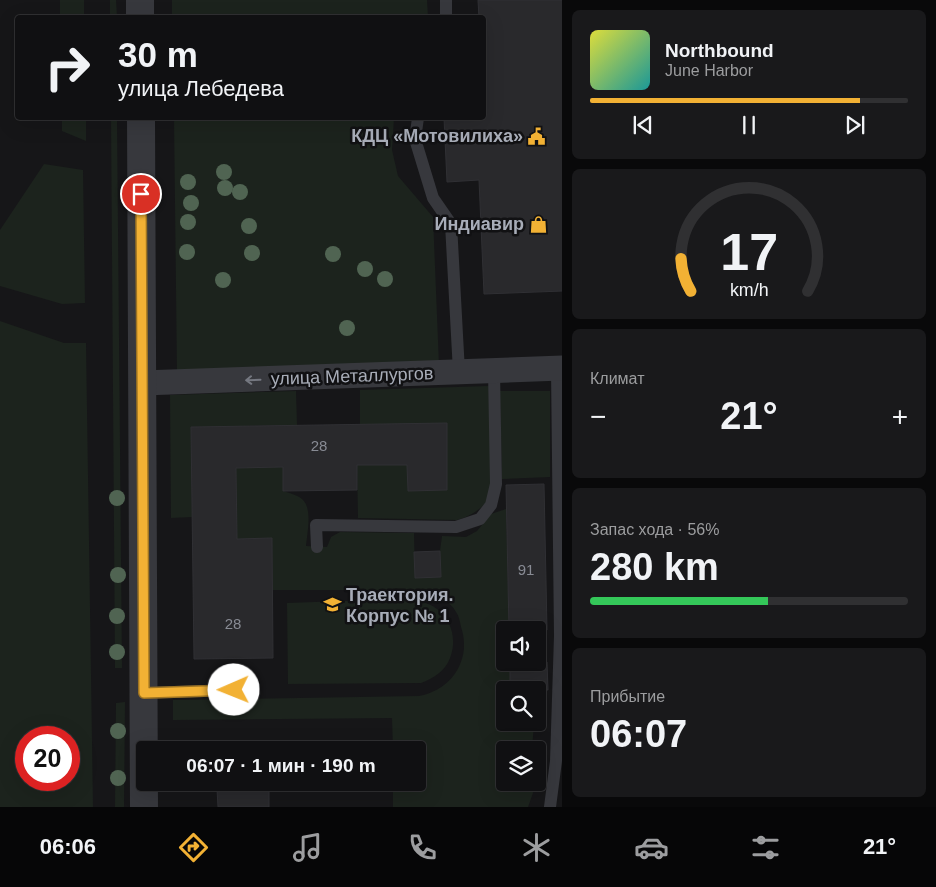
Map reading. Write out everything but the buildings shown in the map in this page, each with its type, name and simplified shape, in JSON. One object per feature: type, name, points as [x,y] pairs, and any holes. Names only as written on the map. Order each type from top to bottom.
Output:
[{"type":"street","points":[[140,0],[140,15]]},
{"type":"street","points":[[141,120],[144,807]]},
{"type":"street","name":"улица Металлургов","points":[[142,383],[560,369]]},
{"type":"lane","points":[[446,0],[446,15]]},
{"type":"lane","points":[[418,120],[415,139],[433,198],[451,224],[459,372]]},
{"type":"lane","points":[[550,807],[556,761],[560,636],[560,369]]},
{"type":"lane","points":[[317,547],[316,525],[456,526],[480,519],[491,505],[496,484],[494,371]]},
{"type":"lane","points":[[144,693],[234,690]]},
{"type":"shaded area","points":[[60,0],[84,0],[84,15],[60,15]]},
{"type":"shaded area","points":[[110,0],[116,0],[117,15],[110,15]]},
{"type":"shaded area","points":[[172,0],[427,0],[428,15],[172,15]]},
{"type":"shaded area","points":[[62,120],[86,120],[86,141],[62,131]]},
{"type":"shaded area","points":[[111,120],[117,120],[122,668],[115,668]]},
{"type":"shaded area","points":[[174,120],[394,120],[392,150],[398,176],[433,217],[439,365],[177,373]]},
{"type":"shaded area","points":[[44,164],[83,170],[85,303],[62,304],[0,286],[0,230]]},
{"type":"shaded area","points":[[0,321],[64,343],[86,343],[93,807],[0,807]]},
{"type":"shaded area","points":[[489,386],[491,498],[476,512],[457,520],[358,518],[357,465],[407,465],[408,491],[447,490],[447,424],[360,424],[360,390]]},
{"type":"shaded area","points":[[296,391],[297,425],[191,427],[192,517],[171,518],[170,395]]},
{"type":"shaded area","points":[[500,391],[550,391],[550,477],[502,479]]},
{"type":"shaded area","points":[[283,467],[283,491],[302,499],[307,508],[306,546],[327,547],[331,537],[340,532],[414,533],[415,578],[441,577],[440,551],[442,536],[466,537],[477,531],[491,514],[506,509],[509,621],[496,621],[496,671],[510,671],[510,681],[496,681],[496,731],[533,731],[533,741],[496,741],[496,791],[533,791],[528,807],[393,807],[393,791],[426,791],[426,741],[393,741],[392,718],[173,720],[173,700],[419,696],[431,693],[450,680],[457,671],[464,650],[464,639],[457,614],[447,602],[425,590],[273,590],[272,538],[237,539],[236,468]]},
{"type":"shaded area","points":[[400,599],[419,601],[433,606],[450,625],[453,638],[452,651],[448,662],[438,674],[421,683],[288,684],[287,603]]},
{"type":"shaded area","points":[[125,702],[124,807],[115,807],[116,703]]},
{"type":"place","name":"КДЦ «Мотовилиха»","points":[[537,136]]},
{"type":"place","name":"Индиавир","points":[[538,224]]},
{"type":"place","name":"Траектория. Корпус № 1","points":[[332,605]]},
{"type":"route","points":[[141,194],[144,693],[234,690]]}]
